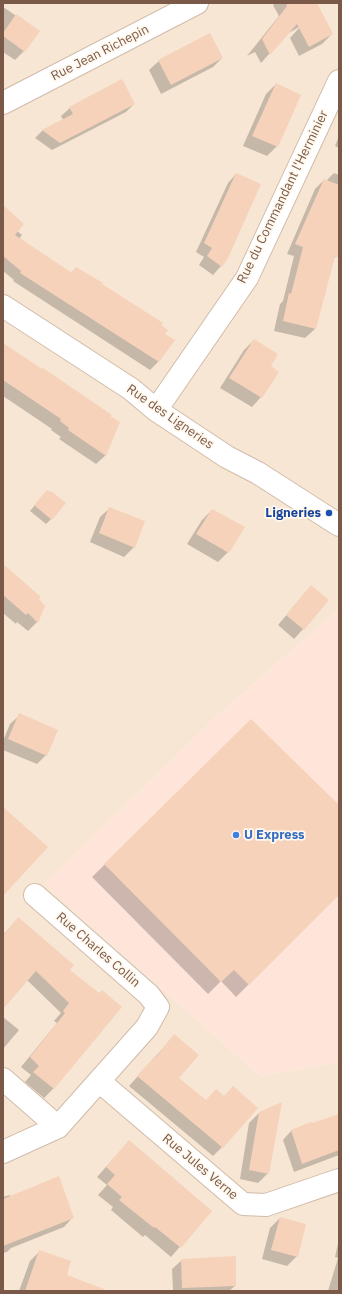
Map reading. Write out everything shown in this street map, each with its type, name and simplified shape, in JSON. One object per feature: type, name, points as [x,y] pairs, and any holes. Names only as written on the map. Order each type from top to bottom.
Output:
[{"type":"street","name":"Rue Jean Richepin","points":[[3,103],[197,3]]},
{"type":"street","name":"Rue du Commandant l'Herminier","points":[[156,410],[247,278],[339,81]]},
{"type":"street","name":"Rue des Ligneries","points":[[3,306],[131,389],[156,410],[339,525]]},
{"type":"street","name":"Rue Charles Collin","points":[[35,895],[150,995],[158,1007],[147,1027],[99,1081]]},
{"type":"street","points":[[3,1079],[58,1127]]},
{"type":"street","points":[[3,1152],[58,1127],[99,1081]]},
{"type":"street","name":"Rue Jules Verne","points":[[99,1081],[243,1204],[266,1205],[339,1180]]},
{"type":"shaded area","points":[[3,3],[339,3],[339,609],[218,715],[44,884],[260,1076],[339,1062],[339,1291],[3,1291]]},
{"type":"shaded area","points":[[339,609],[339,1062],[260,1076],[44,884],[218,715]]},
{"type":"building","points":[[286,3],[317,3],[333,34],[309,47],[297,24],[270,55],[262,39],[287,6]]},
{"type":"building","points":[[16,14],[40,31],[25,52],[3,36],[3,33]]},
{"type":"building","points":[[210,33],[223,58],[171,85],[158,60]]},
{"type":"building","points":[[122,79],[135,104],[60,143],[42,130],[73,114],[69,107]]},
{"type":"building","points":[[276,83],[301,95],[278,147],[252,136]]},
{"type":"building","points":[[236,173],[261,184],[228,258],[222,267],[207,256],[212,248],[204,243]]},
{"type":"building","points":[[324,179],[339,185],[339,258],[335,256],[316,329],[283,321],[289,293],[291,294],[303,247],[295,244]]},
{"type":"building","points":[[3,205],[24,224],[15,235],[72,273],[76,267],[103,283],[102,284],[163,323],[161,325],[168,330],[165,334],[175,340],[159,362],[20,273],[21,271],[3,256]]},
{"type":"building","points":[[254,339],[278,354],[271,366],[279,372],[262,398],[229,378]]},
{"type":"building","points":[[3,343],[42,369],[43,368],[120,422],[106,456],[68,430],[69,428],[60,421],[61,419],[3,380]]},
{"type":"building","points":[[47,490],[50,492],[51,491],[66,503],[52,520],[34,505]]},
{"type":"building","points":[[109,507],[145,521],[135,548],[99,533]]},
{"type":"building","points":[[212,509],[245,527],[229,553],[196,534]]},
{"type":"building","points":[[3,564],[41,597],[39,599],[45,606],[38,623],[28,613],[26,615],[3,595]]},
{"type":"building","points":[[311,585],[329,600],[304,630],[286,615]]},
{"type":"building","points":[[19,713],[58,730],[47,756],[8,739]]},
{"type":"building","name":"U Express","points":[[251,719],[339,805],[339,895],[249,985],[234,970],[221,982],[104,864]]},
{"type":"building","points":[[3,807],[48,847],[3,896]]},
{"type":"building","points":[[18,917],[74,965],[70,970],[99,993],[102,990],[122,1007],[54,1089],[33,1072],[39,1066],[30,1057],[65,1013],[63,1011],[69,1003],[36,971],[3,1009],[3,936]]},
{"type":"building","points":[[174,1034],[199,1055],[179,1078],[206,1100],[216,1089],[224,1096],[233,1086],[258,1108],[223,1148],[137,1076],[155,1056],[156,1057]]},
{"type":"building","points":[[282,1102],[269,1174],[249,1170],[259,1112]]},
{"type":"building","points":[[339,1114],[339,1150],[302,1164],[291,1130],[311,1122],[312,1123]]},
{"type":"building","points":[[129,1140],[212,1211],[181,1248],[119,1200],[122,1197],[107,1184],[115,1175],[106,1167]]},
{"type":"building","points":[[59,1176],[74,1218],[3,1246],[3,1199]]},
{"type":"building","points":[[280,1217],[306,1224],[298,1257],[271,1250]]},
{"type":"building","points":[[39,1250],[71,1261],[67,1275],[104,1289],[104,1291],[25,1291]]},
{"type":"building","points":[[236,1256],[236,1286],[182,1288],[181,1259]]},
{"type":"place","name":"Ligneries","points":[[329,513]]},
{"type":"place","name":"U Express","points":[[236,835]]}]
